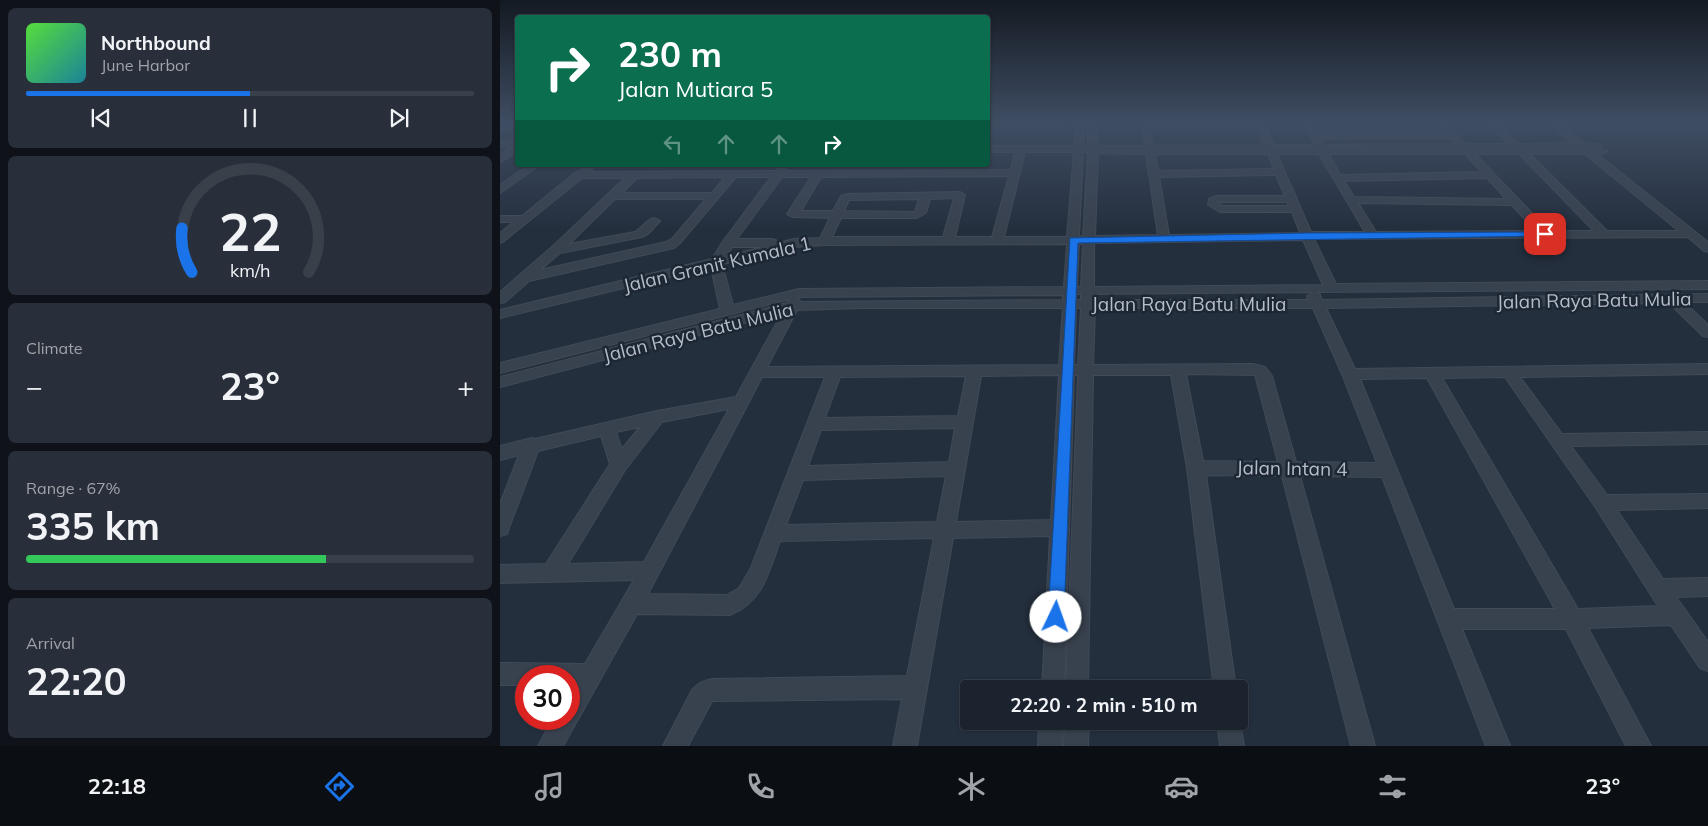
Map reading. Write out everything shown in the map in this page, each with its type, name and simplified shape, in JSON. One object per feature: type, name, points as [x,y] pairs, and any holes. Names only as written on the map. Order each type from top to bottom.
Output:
[{"type":"street","points":[[997,241],[1019,159]]},
{"type":"street","points":[[1077,680],[1086,370],[1074,240],[1078,159]]},
{"type":"street","points":[[1053,680],[1067,370],[1088,240],[1092,159]]},
{"type":"street","points":[[1152,159],[1164,239]]},
{"type":"street","points":[[1275,159],[1307,236],[1332,289]]},
{"type":"street","points":[[1328,159],[1337,178],[1372,235]]},
{"type":"street","points":[[1475,159],[1545,234]]},
{"type":"street","points":[[1530,159],[1604,235]]},
{"type":"street","points":[[1596,159],[1708,248]]},
{"type":"street","points":[[1612,159],[1708,234]]},
{"type":"street","points":[[500,190],[532,167]]},
{"type":"street","points":[[500,238],[589,167]]},
{"type":"street","points":[[727,310],[716,263],[728,243],[784,167]]},
{"type":"street","points":[[1153,174],[1281,172]]},
{"type":"street","points":[[579,175],[1015,173]]},
{"type":"street","points":[[818,174],[792,213],[917,215],[920,213],[926,195]]},
{"type":"street","points":[[500,300],[556,250],[634,175]]},
{"type":"street","points":[[523,278],[670,245],[676,241],[733,175]]},
{"type":"street","points":[[1337,178],[1489,175]]},
{"type":"street","points":[[824,240],[845,198],[848,197],[960,195],[948,240]]},
{"type":"street","points":[[611,196],[714,196]]},
{"type":"street","points":[[1217,199],[1294,204],[1220,209],[1213,205],[1213,201],[1217,199]]},
{"type":"street","points":[[1351,200],[1513,202]]},
{"type":"street","points":[[500,219],[525,219]]},
{"type":"street","points":[[556,250],[638,234],[644,232],[654,221]]},
{"type":"street","name":"Jalan Granit Kumala 1","points":[[500,314],[794,243],[824,240],[997,241],[1372,235],[1692,234]]},
{"type":"street","points":[[728,243],[794,243]]},
{"type":"street","points":[[1498,746],[1350,374],[1314,297],[1332,289],[1708,284]]},
{"type":"street","name":"Jalan Raya Batu Mulia","points":[[500,382],[796,300],[1314,297],[1708,298]]},
{"type":"street","points":[[1673,299],[1708,333]]},
{"type":"street","points":[[500,368],[727,310],[796,300]]},
{"type":"street","points":[[580,694],[650,571],[796,300]]},
{"type":"street","points":[[758,372],[974,372],[1177,369],[1253,369],[1260,371],[1264,376],[1363,746]]},
{"type":"street","points":[[1177,369],[1196,468],[1224,680]]},
{"type":"street","points":[[1350,374],[1708,369]]},
{"type":"street","points":[[630,604],[730,605],[740,600],[753,586],[835,372]]},
{"type":"street","points":[[905,746],[974,372]]},
{"type":"street","points":[[1509,372],[1602,503],[1708,660]]},
{"type":"street","points":[[1432,373],[1572,619],[1639,746]]},
{"type":"street","points":[[500,453],[657,416],[742,401]]},
{"type":"street","points":[[552,573],[619,465],[657,416]]},
{"type":"street","points":[[814,424],[966,422]]},
{"type":"street","points":[[606,428],[619,465]]},
{"type":"street","points":[[1557,440],[1708,438]]},
{"type":"street","points":[[500,528],[532,444]]},
{"type":"street","name":"Jalan Intan 4","points":[[1196,468],[1387,470]]},
{"type":"street","points":[[795,473],[956,469]]},
{"type":"street","points":[[1602,503],[1708,501]]},
{"type":"street","points":[[774,533],[1061,528]]},
{"type":"street","points":[[500,574],[650,571]]},
{"type":"street","points":[[1658,588],[1708,587]]},
{"type":"street","points":[[1446,619],[1572,619],[1676,615]]},
{"type":"street","points":[[500,674],[590,675]]},
{"type":"street","points":[[674,746],[700,698],[705,692],[712,690],[916,686]]},
{"type":"street","points":[[550,746],[559,730]]},
{"type":"street","points":[[1050,746],[1051,730]]},
{"type":"street","points":[[1076,746],[1077,730]]},
{"type":"street","points":[[1230,730],[1232,746]]},
{"type":"route","points":[[1056,617],[1070,291],[1074,240],[1545,234]]}]
